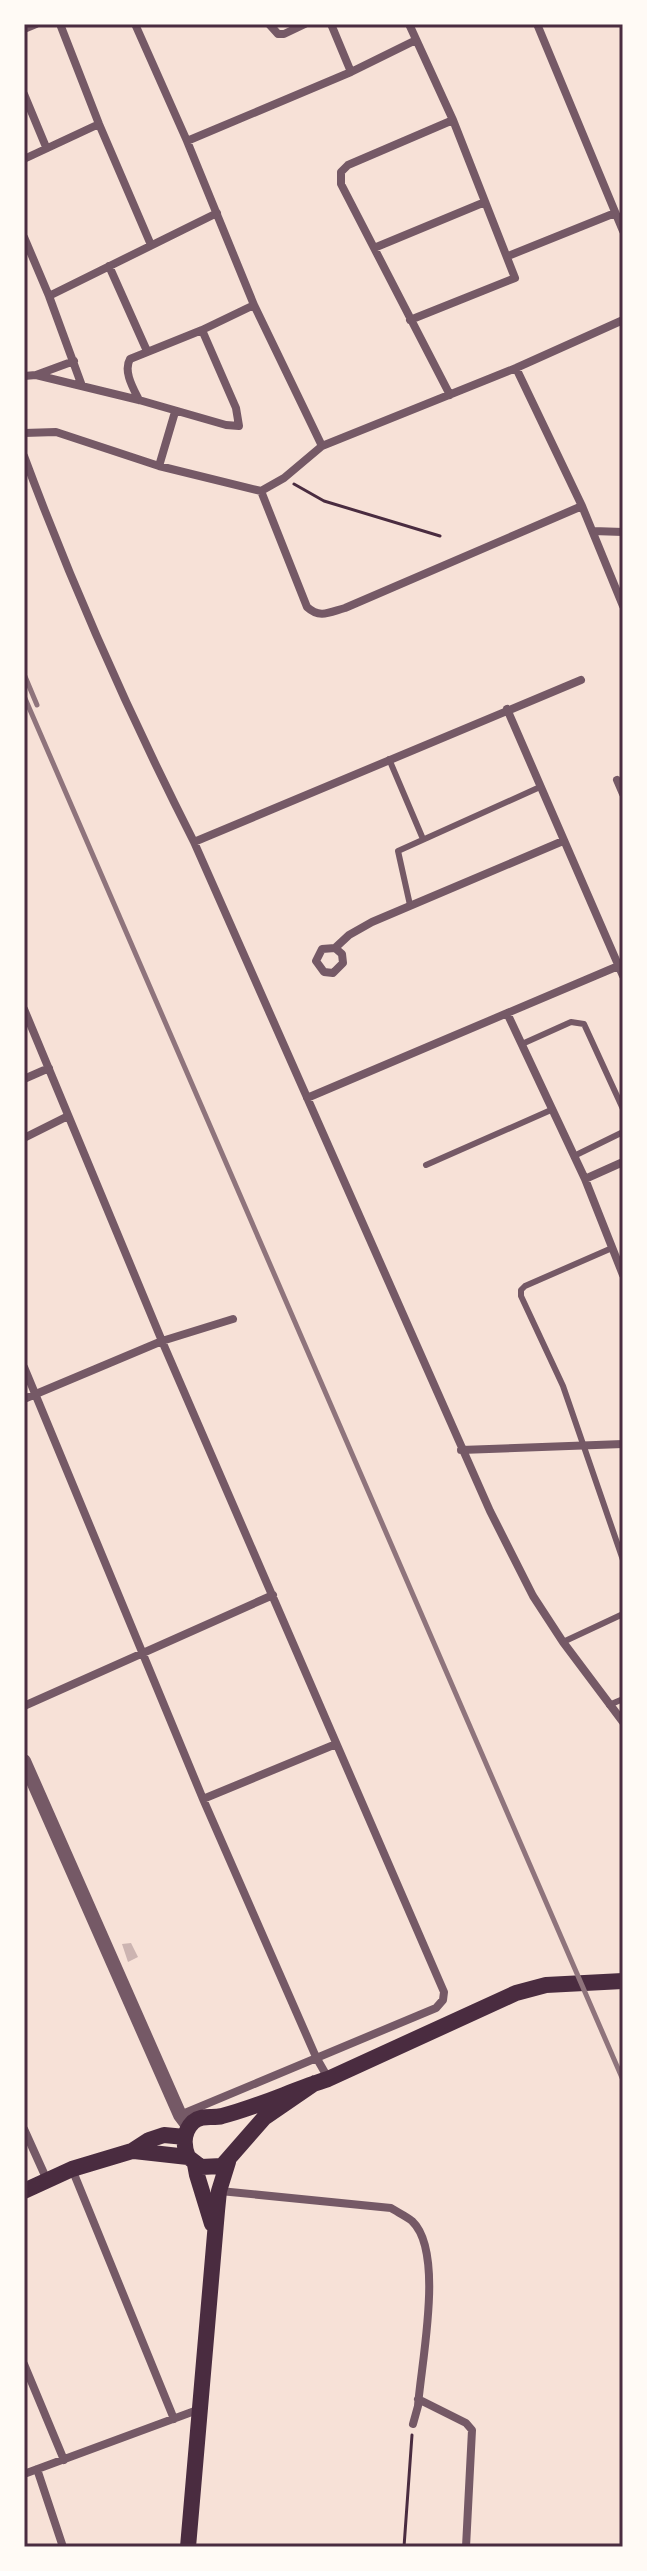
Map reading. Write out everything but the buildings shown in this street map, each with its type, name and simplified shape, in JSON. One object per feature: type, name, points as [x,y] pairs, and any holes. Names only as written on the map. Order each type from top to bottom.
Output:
[{"type":"main road","points":[[24,2191],[72,2169],[132,2151],[149,2140],[205,2117],[218,2117],[322,2081],[516,1993],[546,1985],[623,1981]]},
{"type":"main road","points":[[132,2151],[159,2152],[215,2168],[231,2156],[264,2118],[322,2081]]},
{"type":"main road","points":[[188,2547],[219,2191],[235,2134],[218,2117]]},
{"type":"main road","points":[[185,2127],[215,2233]]},
{"type":"street","points":[[24,29],[36,24]]},
{"type":"street","points":[[60,24],[151,245]]},
{"type":"street","points":[[135,24],[254,305],[322,446]]},
{"type":"street","points":[[269,24],[278,34],[305,24]]},
{"type":"street","points":[[331,24],[351,72]]},
{"type":"street","points":[[409,24],[453,120],[515,278],[410,320]]},
{"type":"street","points":[[537,24],[623,231]]},
{"type":"street","points":[[187,141],[351,72],[416,40]]},
{"type":"street","points":[[24,94],[46,147]]},
{"type":"street","points":[[450,395],[341,184],[341,172],[348,165],[453,120]]},
{"type":"street","points":[[24,159],[99,124]]},
{"type":"street","points":[[374,248],[485,202]]},
{"type":"street","points":[[49,296],[217,213]]},
{"type":"street","points":[[508,256],[615,213]]},
{"type":"street","points":[[24,237],[82,386]]},
{"type":"street","points":[[109,266],[147,351]]},
{"type":"street","points":[[139,400],[127,362],[254,305]]},
{"type":"street","points":[[24,433],[56,432],[159,466],[261,491],[284,478],[322,446],[516,368],[623,320]]},
{"type":"street","points":[[36,375],[239,426],[236,408],[202,330]]},
{"type":"street","points":[[24,376],[36,375],[74,361]]},
{"type":"street","points":[[516,368],[582,506],[623,606]]},
{"type":"street","points":[[159,466],[175,412]]},
{"type":"street","points":[[24,456],[67,571],[153,762],[194,842],[461,1450],[533,1596],[623,1722]]},
{"type":"street","points":[[261,491],[307,607],[315,615],[345,608],[582,506]]},
{"type":"street","points":[[593,531],[623,532]]},
{"type":"street","points":[[194,842],[581,680]]},
{"type":"street","points":[[507,709],[563,841],[621,965],[623,976]]},
{"type":"street","points":[[617,780],[623,794]]},
{"type":"street","points":[[335,948],[349,935],[410,905],[563,841]]},
{"type":"street","points":[[307,1098],[621,965]]},
{"type":"street","points":[[24,1009],[162,1341],[444,1992],[443,2000],[436,2008],[316,2057],[185,2127],[24,1761]]},
{"type":"street","points":[[507,1013],[585,1179],[623,1275]]},
{"type":"street","points":[[24,1079],[49,1068]]},
{"type":"street","points":[[24,1138],[68,1116]]},
{"type":"street","points":[[585,1179],[623,1162]]},
{"type":"street","points":[[24,1399],[162,1341],[233,1319]]},
{"type":"street","points":[[24,1367],[203,1799],[316,2057],[322,2081]]},
{"type":"street","points":[[461,1450],[623,1444]]},
{"type":"street","points":[[24,1706],[273,1595]]},
{"type":"street","points":[[203,1799],[336,1744]]},
{"type":"street","points":[[24,2129],[47,2181]]},
{"type":"street","points":[[72,2169],[174,2419]]},
{"type":"street","points":[[219,2191],[391,2208],[413,2222],[423,2240],[431,2277],[413,2424]]},
{"type":"street","points":[[24,2364],[64,2460]]},
{"type":"street","points":[[418,2399],[466,2423],[472,2430],[466,2547]]},
{"type":"street","points":[[24,2474],[201,2409]]},
{"type":"street","points":[[37,2469],[63,2547]]},
{"type":"lane","points":[[389,759],[423,839]]},
{"type":"lane","points":[[410,905],[398,851],[540,787]]},
{"type":"lane","points":[[522,1044],[571,1022],[584,1024],[623,1109]]},
{"type":"lane","points":[[426,1165],[551,1110]]},
{"type":"lane","points":[[574,1156],[623,1132]]},
{"type":"lane","points":[[612,1248],[521,1290],[521,1296],[563,1386],[623,1560]]},
{"type":"lane","points":[[563,1642],[623,1614]]},
{"type":"lane","points":[[609,1705],[623,1699]]},
{"type":"path","points":[[284,478],[324,501],[440,536]]},
{"type":"path","points":[[404,2547],[413,2424]]},
{"type":"railway","points":[[24,674],[37,705]]},
{"type":"railway","points":[[24,696],[623,2080]]}]
